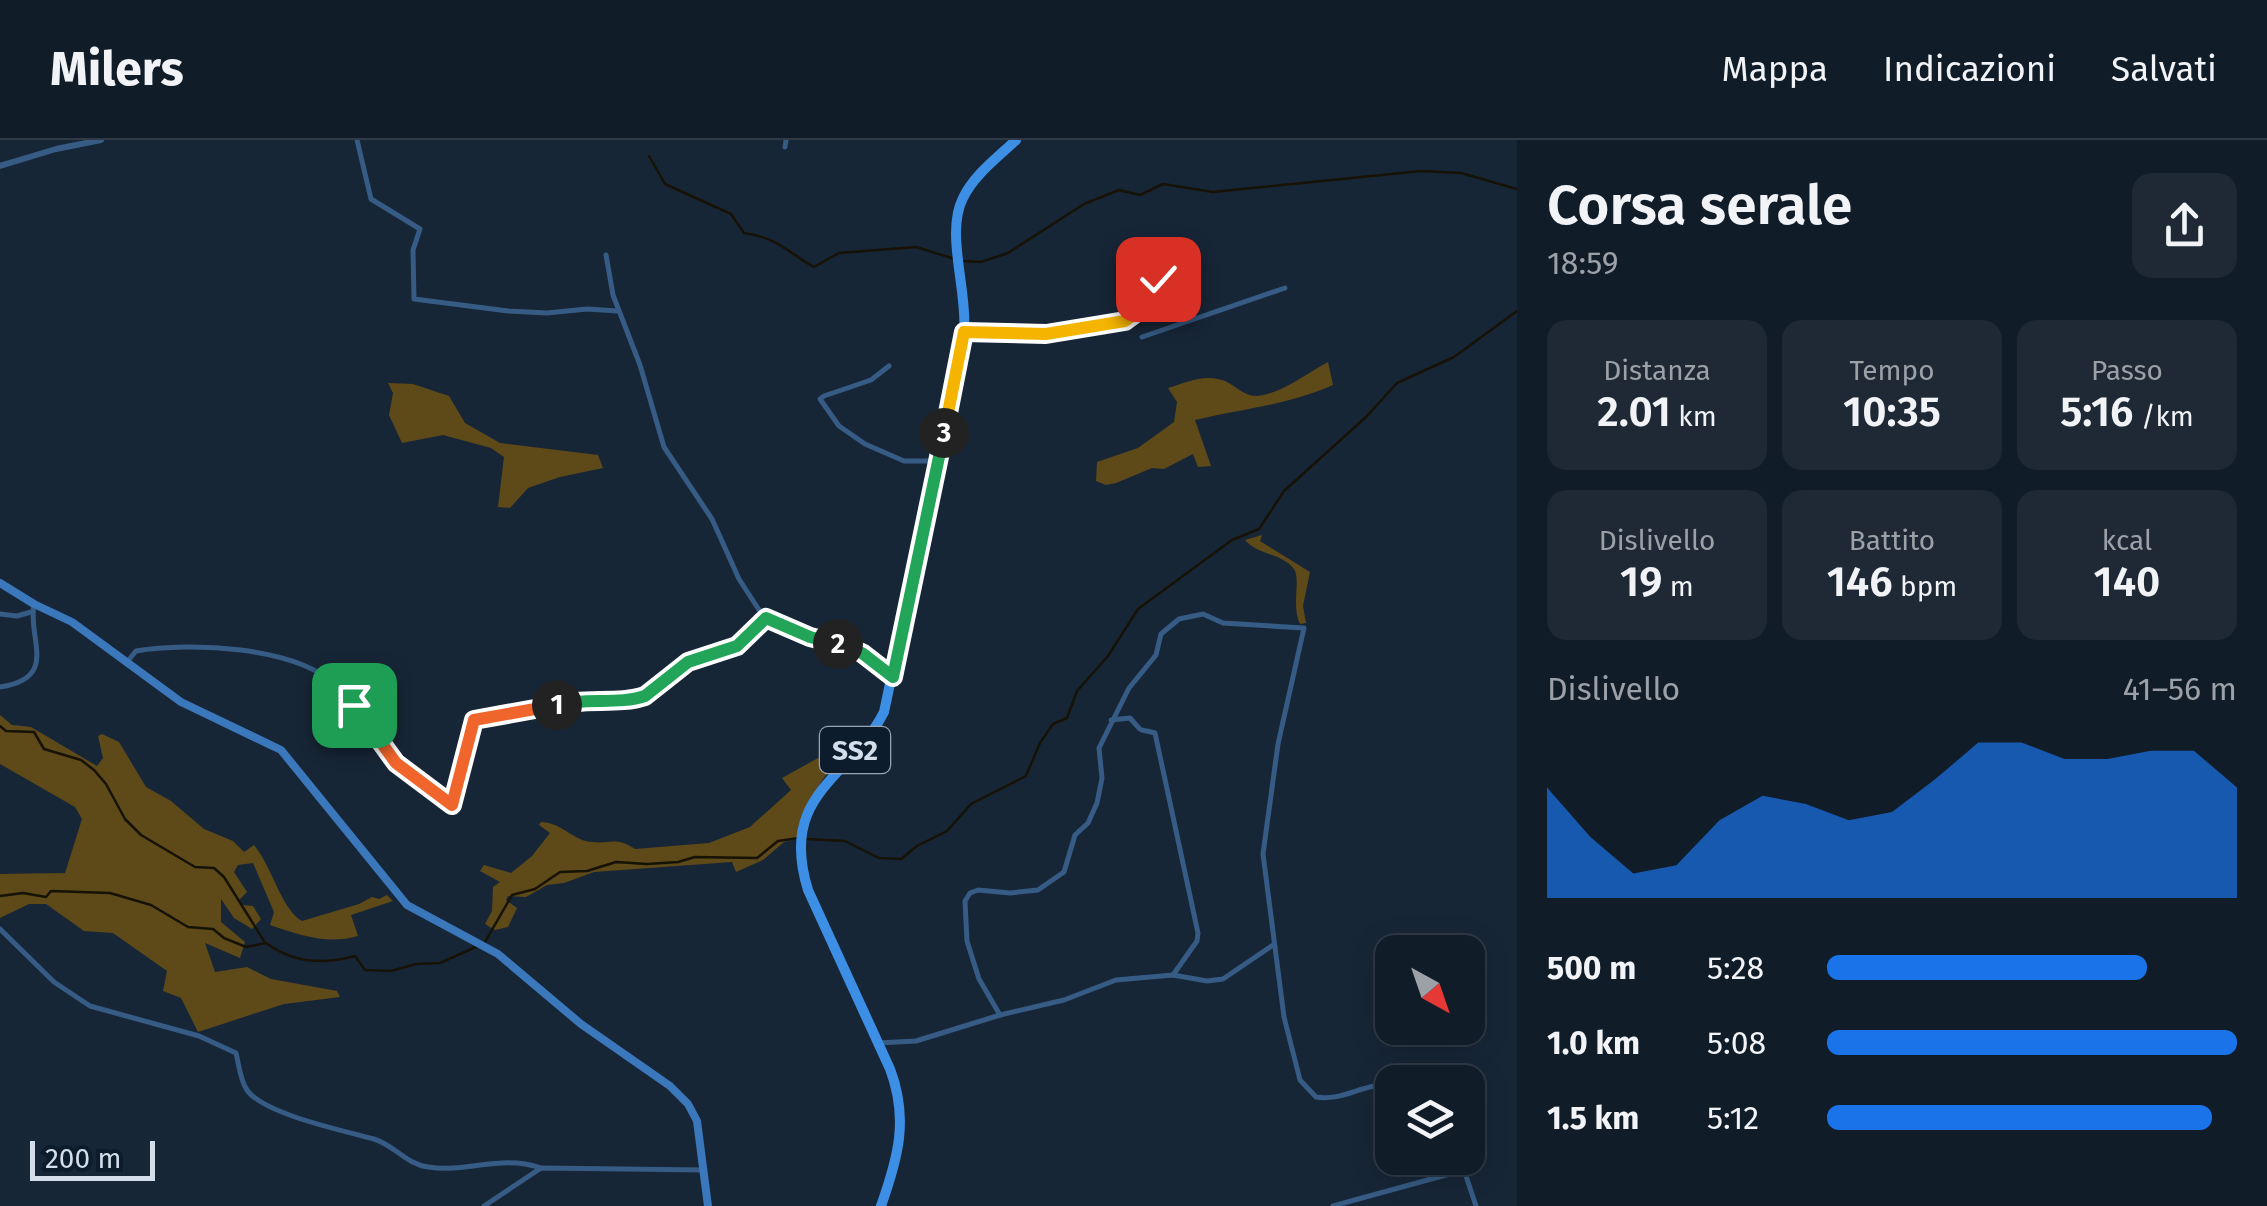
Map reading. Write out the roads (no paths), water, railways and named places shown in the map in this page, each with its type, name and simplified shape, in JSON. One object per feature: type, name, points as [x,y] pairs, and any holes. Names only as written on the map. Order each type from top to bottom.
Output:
[{"type":"main road","name":"SS2","points":[[881,1206],[902,1135],[898,1095],[808,890],[802,866],[802,840],[818,792],[879,722],[893,677],[964,332],[966,308],[957,218],[962,199],[977,177],[1016,140]]},
{"type":"main road","points":[[0,583],[33,608],[72,622],[180,702],[281,750],[402,900],[504,958],[581,1024],[657,1076],[684,1100],[697,1121],[708,1206]]},
{"type":"street","points":[[0,166],[101,140]]},
{"type":"street","points":[[357,140],[370,199],[420,229],[413,250],[414,299],[508,312],[599,308],[620,312]]},
{"type":"street","points":[[964,332],[1046,334],[1125,321],[1144,307],[1158,279],[1164,254]]},
{"type":"street","points":[[606,255],[612,288],[660,424],[664,447],[712,519],[739,580],[766,618],[810,637],[846,645],[893,677]]},
{"type":"street","points":[[1142,337],[1286,288]]},
{"type":"street","points":[[890,366],[871,380],[820,399],[838,426],[865,444],[904,460],[938,461]]},
{"type":"street","points":[[0,614],[18,616],[33,608],[37,630],[36,664],[22,682],[0,688]]},
{"type":"street","points":[[1000,1014],[979,979],[971,954],[965,901],[978,890],[1022,894],[1038,890],[1064,872],[1075,835],[1088,822],[1097,802],[1102,778],[1098,748],[1129,688],[1156,655],[1161,634],[1179,619],[1203,614],[1223,623],[1304,628],[1278,744],[1263,854],[1272,945],[1300,1080],[1316,1097],[1325,1099],[1375,1086]]},
{"type":"street","points":[[126,664],[136,652],[202,646],[273,656],[314,671],[335,683],[396,763],[452,805],[474,720],[524,714],[584,700],[636,699],[654,690],[688,662],[737,646],[766,618]]},
{"type":"street","points":[[1110,720],[1130,718],[1138,730],[1156,733],[1198,933],[1197,941],[1173,975]]},
{"type":"street","points":[[0,929],[54,982],[90,1006],[199,1036],[236,1054],[244,1086],[252,1096],[304,1121],[377,1140],[411,1163],[428,1168],[521,1161],[541,1168],[704,1170]]},
{"type":"street","points":[[878,1044],[916,1041],[1000,1014],[1064,1000],[1116,980],[1173,975],[1207,981],[1222,979],[1272,945]]},
{"type":"street","points":[[484,1206],[541,1168]]},
{"type":"street","points":[[1332,1206],[1446,1175]]},
{"type":"street","points":[[1466,1175],[1476,1206]]},
{"type":"waterway","points":[[649,156],[665,184],[731,214],[744,233],[774,242],[814,267],[839,253],[916,247],[955,259]]},
{"type":"waterway","points":[[963,261],[981,262],[1008,253],[1084,204],[1119,190],[1140,195],[1163,184],[1213,192],[1421,171],[1461,173],[1517,189]]},
{"type":"waterway","points":[[807,839],[845,841],[879,858],[901,859],[947,831],[971,804],[1026,776],[1040,743],[1053,724],[1067,718],[1077,691],[1108,656],[1138,609],[1232,540],[1259,529],[1284,491],[1366,417],[1397,383],[1454,357],[1517,311]]},
{"type":"waterway","points":[[0,726],[6,731],[34,732],[44,749],[81,760],[94,770],[125,819],[141,835],[195,867],[214,868],[224,877],[264,941]]},
{"type":"waterway","points":[[485,942],[512,895],[535,889],[560,872],[587,871],[616,862],[757,858],[778,841],[799,838]]},
{"type":"waterway","points":[[0,896],[23,893],[46,897],[51,891],[110,893],[151,905],[188,927],[213,929],[246,947],[266,943],[287,955],[309,960],[355,956],[365,970],[391,971],[440,963],[478,946]]}]
